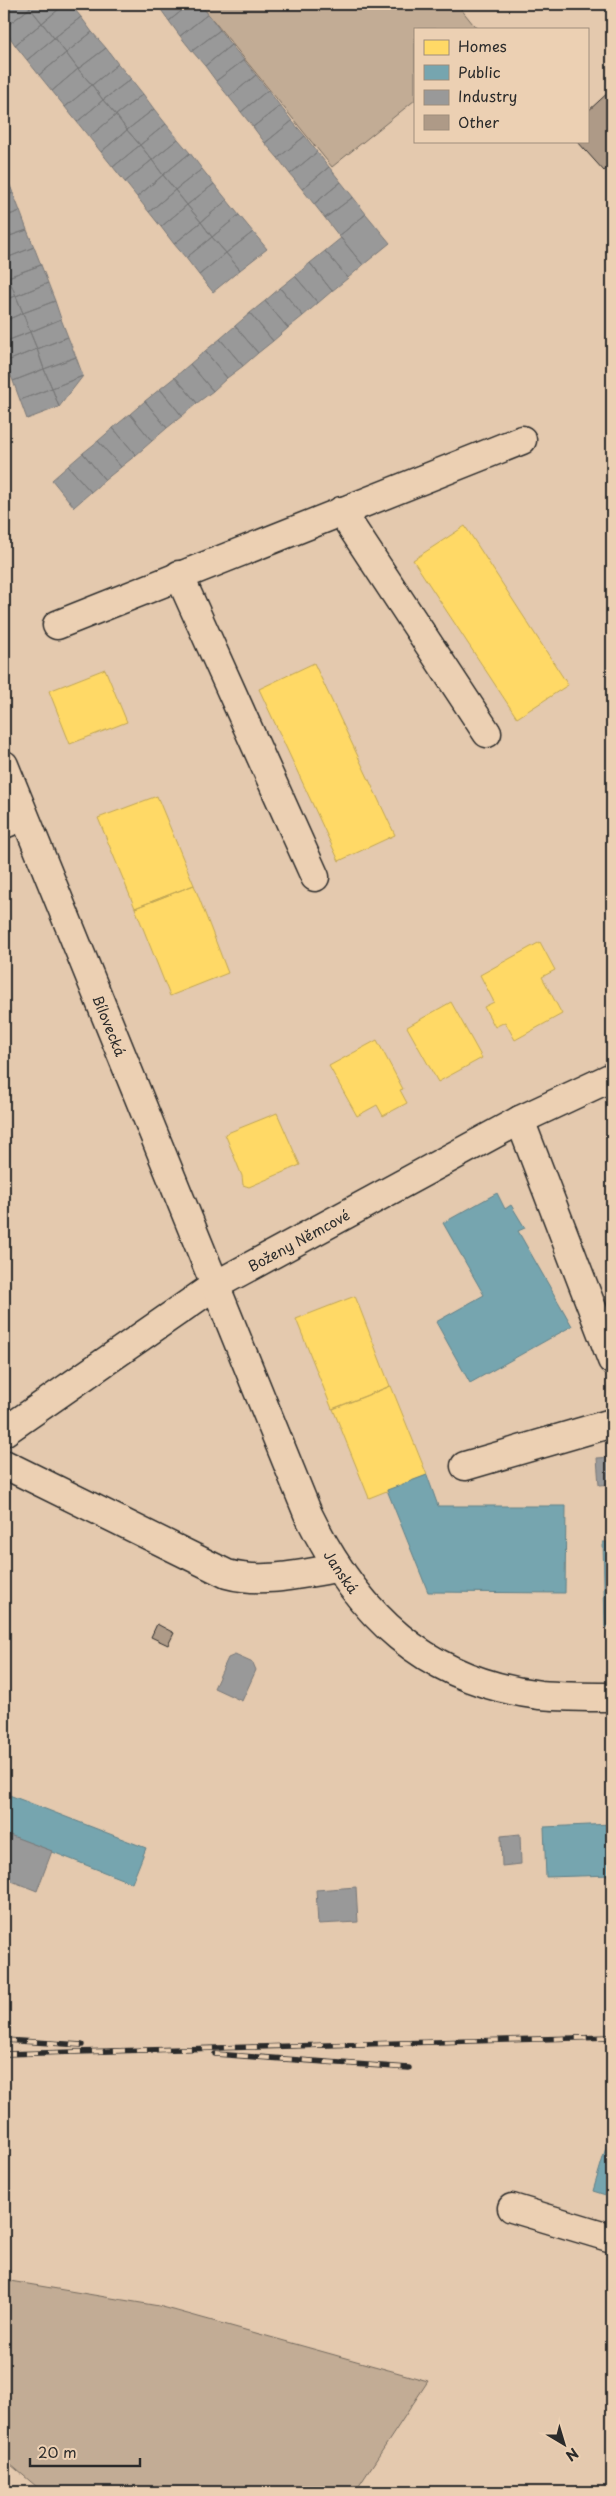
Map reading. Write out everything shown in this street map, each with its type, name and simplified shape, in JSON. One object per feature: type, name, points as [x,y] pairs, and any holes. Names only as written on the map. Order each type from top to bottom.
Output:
[{"type":"main road","points":[[57,625],[522,440]]},
{"type":"main road","points":[[340,511],[487,732]]},
{"type":"main road","points":[[179,575],[315,877]]},
{"type":"main road","name":"Bílovecká","points":[[4,766],[14,820],[214,1286]]},
{"type":"main road","name":"Boženy Němcové","points":[[4,1432],[214,1286],[520,1120],[612,1077]]},
{"type":"main road","points":[[520,1120],[612,1360]]},
{"type":"main road","name":"Janská","points":[[214,1286],[308,1514],[337,1568],[376,1618],[417,1651],[462,1676],[487,1684],[540,1695],[612,1696]]},
{"type":"main road","points":[[464,1466],[612,1423]]},
{"type":"main road","points":[[4,1464],[227,1574],[243,1578],[260,1579],[337,1568]]},
{"type":"main road","points":[[512,2208],[612,2238]]},
{"type":"shaded area","points":[[200,4],[457,4],[476,28],[414,28],[414,101],[332,167]]},
{"type":"shaded area","points":[[4,2280],[159,2306],[428,2381],[355,2492],[43,2492],[4,2459]]},
{"type":"building: Homes","points":[[465,526],[568,685],[517,718],[413,560]]},
{"type":"building: Homes","points":[[314,663],[395,835],[339,861],[259,689]]},
{"type":"building: Homes","points":[[105,669],[127,722],[70,744],[49,691]]},
{"type":"building: Homes","points":[[157,796],[194,885],[135,908],[98,818]]},
{"type":"building: Homes","points":[[194,885],[228,973],[170,996],[135,908]]},
{"type":"building: Homes","points":[[540,942],[555,970],[542,977],[562,1014],[515,1040],[505,1022],[495,1027],[484,1007],[494,1002],[480,975]]},
{"type":"building: Homes","points":[[451,1002],[482,1058],[438,1082],[407,1027]]},
{"type":"building: Homes","points":[[377,1040],[403,1089],[400,1090],[407,1103],[383,1116],[377,1105],[357,1116],[329,1066]]},
{"type":"building: Homes","points":[[277,1113],[300,1165],[249,1187],[243,1185],[242,1176],[225,1134]]},
{"type":"building: Homes","points":[[355,1296],[390,1386],[332,1409],[296,1319]]},
{"type":"building: Homes","points":[[391,1386],[427,1475],[369,1498],[333,1409]]},
{"type":"building: Public","points":[[497,1193],[505,1209],[511,1205],[525,1228],[518,1231],[572,1326],[470,1383],[436,1322],[484,1295],[443,1223]]},
{"type":"building: Public","points":[[427,1475],[438,1506],[566,1506],[565,1593],[428,1592],[387,1490]]},
{"type":"building: Public","points":[[603,1542],[612,1542],[612,1627],[605,1627]]},
{"type":"building: Public","points":[[4,1793],[146,1848],[132,1883],[4,1833]]},
{"type":"building: Public","points":[[612,1824],[612,1875],[546,1877],[544,1827]]},
{"type":"building: Public","points":[[608,2141],[612,2142],[612,2197],[593,2191]]},
{"type":"building: Industry","points":[[4,4],[26,4],[30,8],[4,28]]},
{"type":"building: Industry","points":[[35,4],[65,4],[42,23],[30,8]]},
{"type":"building: Industry","points":[[65,4],[70,4],[81,17],[54,38],[42,23]]},
{"type":"building: Industry","points":[[157,4],[190,4],[169,21]]},
{"type":"building: Industry","points":[[190,4],[200,4],[208,14],[180,36],[169,21]]},
{"type":"building: Industry","points":[[30,8],[42,23],[15,45],[4,28]]},
{"type":"building: Industry","points":[[208,14],[220,30],[192,51],[180,36]]},
{"type":"building: Industry","points":[[81,17],[92,32],[66,53],[54,38]]},
{"type":"building: Industry","points":[[42,23],[54,38],[27,60],[15,45]]},
{"type":"building: Industry","points":[[220,30],[231,45],[205,66],[192,51]]},
{"type":"building: Industry","points":[[92,32],[106,48],[78,69],[66,53]]},
{"type":"building: Industry","points":[[54,38],[66,53],[39,75],[27,60]]},
{"type":"building: Industry","points":[[231,45],[244,60],[216,81],[205,66]]},
{"type":"building: Industry","points":[[106,48],[118,64],[92,85],[78,69]]},
{"type":"building: Industry","points":[[66,53],[78,69],[52,91],[39,75]]},
{"type":"building: Industry","points":[[244,60],[256,75],[229,97],[216,81]]},
{"type":"building: Industry","points":[[118,64],[131,79],[103,100],[92,85]]},
{"type":"building: Industry","points":[[78,69],[92,85],[65,107],[52,91]]},
{"type":"building: Industry","points":[[256,75],[268,90],[241,112],[229,97]]},
{"type":"building: Industry","points":[[131,79],[143,94],[116,115],[103,100]]},
{"type":"building: Industry","points":[[92,85],[103,100],[77,122],[65,107]]},
{"type":"building: Industry","points":[[268,90],[280,106],[253,127],[241,112]]},
{"type":"building: Industry","points":[[143,94],[154,109],[127,130],[116,115]]},
{"type":"building: Industry","points":[[103,100],[116,115],[89,137],[77,122]]},
{"type":"building: Industry","points":[[280,106],[292,121],[265,143],[253,127]]},
{"type":"building: Industry","points":[[154,109],[166,124],[140,145],[127,130]]},
{"type":"building: Industry","points":[[116,115],[127,130],[101,152],[89,137]]},
{"type":"building: Industry","points":[[292,121],[305,136],[278,158],[265,143]]},
{"type":"building: Industry","points":[[166,124],[178,139],[152,160],[140,145]]},
{"type":"building: Industry","points":[[127,130],[140,145],[113,167],[101,152]]},
{"type":"building: Industry","points":[[305,136],[317,152],[290,174],[278,158]]},
{"type":"building: Industry","points":[[178,139],[190,153],[163,175],[152,160]]},
{"type":"building: Industry","points":[[140,145],[152,160],[125,182],[113,167]]},
{"type":"building: Industry","points":[[317,152],[329,167],[302,189],[290,174]]},
{"type":"building: Industry","points":[[190,153],[202,169],[175,190],[163,175]]},
{"type":"building: Industry","points":[[152,160],[163,175],[137,197],[125,182]]},
{"type":"building: Industry","points":[[329,167],[341,182],[314,204],[302,189]]},
{"type":"building: Industry","points":[[202,169],[214,184],[187,205],[175,190]]},
{"type":"building: Industry","points":[[163,175],[175,190],[149,212],[137,197]]},
{"type":"building: Industry","points":[[6,176],[13,193],[4,197],[4,177]]},
{"type":"building: Industry","points":[[341,182],[353,197],[325,218],[314,204]]},
{"type":"building: Industry","points":[[214,184],[227,200],[201,222],[187,205]]},
{"type":"building: Industry","points":[[175,190],[187,205],[161,227],[149,212]]},
{"type":"building: Industry","points":[[13,193],[20,211],[4,217],[4,197]]},
{"type":"building: Industry","points":[[353,197],[366,214],[339,236],[325,218]]},
{"type":"building: Industry","points":[[227,200],[239,215],[212,237],[201,222]]},
{"type":"building: Industry","points":[[187,205],[201,222],[174,244],[161,227]]},
{"type":"building: Industry","points":[[20,211],[27,230],[4,238],[4,217]]},
{"type":"building: Industry","points":[[366,214],[390,243],[363,265],[339,236]]},
{"type":"building: Industry","points":[[239,215],[253,232],[226,253],[212,237]]},
{"type":"building: Industry","points":[[201,222],[212,237],[186,258],[174,244]]},
{"type":"building: Industry","points":[[27,230],[34,247],[4,259],[4,238]]},
{"type":"building: Industry","points":[[253,232],[267,249],[240,270],[226,253]]},
{"type":"building: Industry","points":[[212,237],[226,253],[199,275],[186,258]]},
{"type":"building: Industry","points":[[341,238],[363,265],[348,278],[325,251]]},
{"type":"building: Industry","points":[[34,247],[41,265],[8,277],[4,259]]},
{"type":"building: Industry","points":[[325,251],[348,278],[332,291],[310,263]]},
{"type":"building: Industry","points":[[226,253],[240,270],[213,292],[199,275]]},
{"type":"building: Industry","points":[[310,263],[332,291],[318,303],[295,276]]},
{"type":"building: Industry","points":[[41,265],[48,283],[16,296],[8,277]]},
{"type":"building: Industry","points":[[295,276],[318,303],[303,316],[280,288]]},
{"type":"building: Industry","points":[[8,277],[16,296],[4,300],[4,279]]},
{"type":"building: Industry","points":[[48,283],[55,301],[23,313],[16,296]]},
{"type":"building: Industry","points":[[280,288],[303,316],[288,328],[265,301]]},
{"type":"building: Industry","points":[[16,296],[23,313],[4,321],[4,300]]},
{"type":"building: Industry","points":[[55,301],[61,319],[30,332],[23,313]]},
{"type":"building: Industry","points":[[265,301],[288,328],[273,341],[250,313]]},
{"type":"building: Industry","points":[[23,313],[30,332],[4,342],[4,321]]},
{"type":"building: Industry","points":[[250,313],[273,341],[258,353],[235,326]]},
{"type":"building: Industry","points":[[61,319],[68,337],[37,349],[30,332]]},
{"type":"building: Industry","points":[[235,326],[258,353],[243,366],[220,339]]},
{"type":"building: Industry","points":[[30,332],[37,349],[5,362],[4,342]]},
{"type":"building: Industry","points":[[68,337],[76,357],[44,369],[37,349]]},
{"type":"building: Industry","points":[[220,339],[243,366],[227,378],[205,351]]},
{"type":"building: Industry","points":[[37,349],[44,369],[13,381],[5,362]]},
{"type":"building: Industry","points":[[205,351],[227,378],[213,391],[190,364]]},
{"type":"building: Industry","points":[[76,357],[83,376],[52,388],[44,369]]},
{"type":"building: Industry","points":[[190,364],[213,391],[197,403],[175,377]]},
{"type":"building: Industry","points":[[44,369],[52,388],[20,400],[13,381]]},
{"type":"building: Industry","points":[[83,376],[59,407],[52,388]]},
{"type":"building: Industry","points":[[175,377],[197,403],[182,416],[160,389]]},
{"type":"building: Industry","points":[[52,388],[59,407],[27,419],[20,400]]},
{"type":"building: Industry","points":[[160,389],[182,416],[167,428],[145,401]]},
{"type":"building: Industry","points":[[145,401],[167,428],[152,441],[130,414]]},
{"type":"building: Industry","points":[[130,414],[152,441],[136,455],[113,428]]},
{"type":"building: Industry","points":[[113,428],[136,455],[121,467],[98,441]]},
{"type":"building: Industry","points":[[98,441],[121,467],[105,480],[83,453]]},
{"type":"building: Industry","points":[[83,453],[105,480],[91,492],[68,466]]},
{"type":"building: Industry","points":[[68,466],[91,492],[74,507],[52,480]]},
{"type":"building: Industry","points":[[612,1457],[612,1484],[599,1485],[597,1458]]},
{"type":"building: Industry","points":[[235,1655],[253,1663],[256,1670],[242,1701],[214,1688],[228,1658]]},
{"type":"building: Industry","points":[[4,1833],[52,1851],[37,1891],[4,1878]]},
{"type":"building: Industry","points":[[520,1834],[521,1864],[502,1866],[501,1836]]},
{"type":"building: Industry","points":[[356,1887],[358,1922],[318,1924],[316,1890]]},
{"type":"building: Other","points":[[612,89],[612,164],[604,171],[578,142],[588,142],[588,111]]},
{"type":"building: Other","points":[[157,1624],[174,1633],[168,1645],[151,1637]]},
{"type":"railway","points":[[4,2054],[612,2037]]},
{"type":"railway","points":[[4,2040],[82,2045]]},
{"type":"railway","points":[[215,2054],[409,2068]]}]
